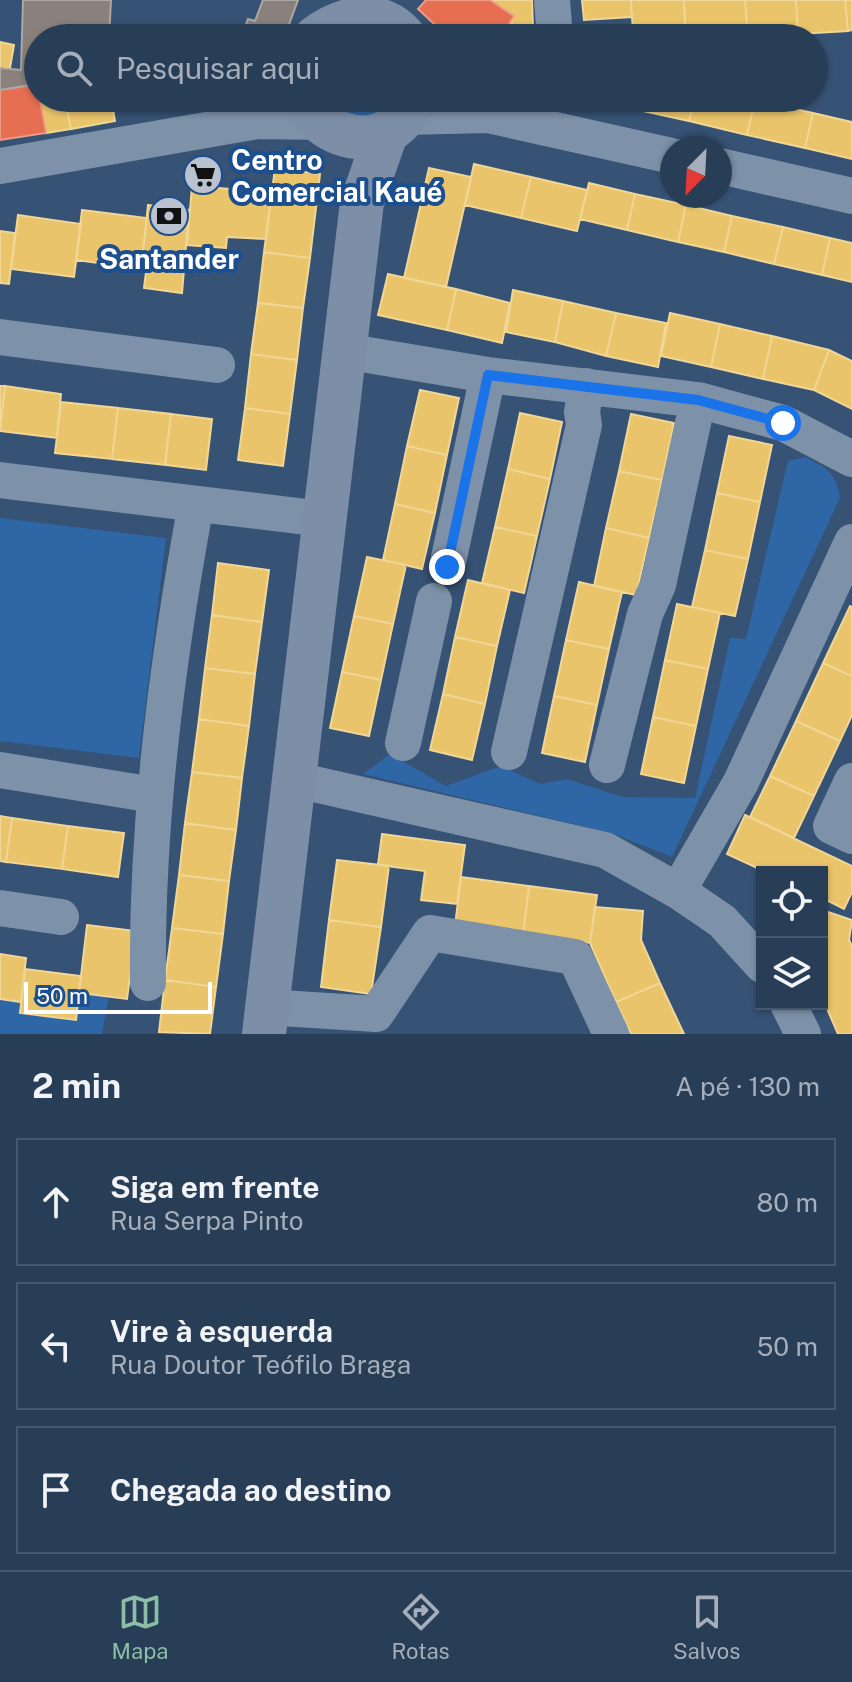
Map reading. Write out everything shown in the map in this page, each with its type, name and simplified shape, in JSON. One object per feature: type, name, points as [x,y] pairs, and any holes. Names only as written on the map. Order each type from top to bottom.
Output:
[{"type":"main road","points":[[315,0],[315,24]]},
{"type":"main road","points":[[333,24],[356,17],[383,20]]},
{"type":"main road","points":[[322,118],[365,137],[403,116]]},
{"type":"main road","points":[[264,1021],[362,202],[403,116]]},
{"type":"main road","points":[[322,118],[362,202]]},
{"type":"street","points":[[0,166],[259,112]]},
{"type":"street","points":[[282,112],[322,118]]},
{"type":"street","points":[[403,116],[431,112]]},
{"type":"street","points":[[498,112],[660,153]]},
{"type":"street","points":[[732,169],[852,196]]},
{"type":"street","points":[[0,337],[217,365]]},
{"type":"street","points":[[344,351],[488,375],[698,400],[783,423],[852,459]]},
{"type":"street","points":[[447,567],[488,375]]},
{"type":"street","points":[[509,752],[584,425],[582,412],[586,386]]},
{"type":"street","points":[[607,765],[645,614],[658,585],[698,400]]},
{"type":"street","points":[[0,480],[323,519]]},
{"type":"street","points":[[148,983],[147,898],[154,795],[182,580],[196,504]]},
{"type":"street","points":[[678,891],[741,782],[852,542]]},
{"type":"street","points":[[403,743],[434,601]]},
{"type":"street","points":[[0,770],[154,795]]},
{"type":"street","points":[[292,779],[605,850],[678,891],[722,921],[756,958]]},
{"type":"street","points":[[852,781],[831,826],[852,836]]},
{"type":"street","points":[[0,908],[61,917]]},
{"type":"street","points":[[264,1021],[376,1014],[430,933],[575,957],[611,1034]]},
{"type":"street","points":[[791,1010],[803,1034]]},
{"type":"shaded area","points":[[338,112],[385,112],[363,128]]},
{"type":"shaded area","points":[[805,457],[829,472],[840,498],[672,857],[611,833],[363,774],[390,754],[446,786],[501,766],[540,784],[567,779],[623,797],[695,798],[730,638],[746,639],[788,461]]},
{"type":"shaded area","points":[[0,518],[166,538],[139,758],[0,741]]},
{"type":"shaded area","points":[[79,993],[109,996],[102,1034],[0,1034],[0,999],[21,1002],[20,1013],[75,1020]]},
{"type":"building: Moradias","points":[[490,0],[532,0],[533,24],[511,24],[514,16]]},
{"type":"building: Moradias","points":[[582,0],[631,0],[632,17],[584,20]]},
{"type":"building: Moradias","points":[[631,0],[684,0],[685,24],[632,24]]},
{"type":"building: Moradias","points":[[684,0],[745,0],[747,24],[685,24]]},
{"type":"building: Moradias","points":[[745,0],[796,0],[797,24],[747,24]]},
{"type":"building: Moradias","points":[[796,0],[845,0],[848,31],[828,32],[828,24],[797,24]]},
{"type":"building: Moradias","points":[[845,0],[852,0],[852,30],[848,31]]},
{"type":"building: Moradias","points":[[0,42],[14,45],[10,68],[0,68]]},
{"type":"building: Moradias","points":[[42,112],[68,112],[71,129],[46,133]]},
{"type":"building: Moradias","points":[[68,112],[113,112],[115,121],[71,129]]},
{"type":"building: Moradias","points":[[648,112],[691,112],[689,121]]},
{"type":"building: Moradias","points":[[691,112],[752,112],[747,135],[689,121]]},
{"type":"building: Moradias","points":[[752,112],[813,113],[805,148],[747,135]]},
{"type":"building: Moradias","points":[[813,113],[852,122],[852,159],[805,148]]},
{"type":"building: Moradias","points":[[474,164],[531,177],[521,218],[465,205]]},
{"type":"building: Moradias","points":[[275,168],[320,174],[310,258],[264,252]]},
{"type":"building: Moradias","points":[[429,168],[471,177],[446,287],[404,278]]},
{"type":"building: Moradias","points":[[531,177],[587,190],[577,231],[521,218]]},
{"type":"building: Moradias","points":[[589,183],[635,194],[627,230],[580,219]]},
{"type":"building: Moradias","points":[[192,186],[230,189],[230,196],[271,199],[266,239],[227,237],[226,248],[187,245]]},
{"type":"building: Moradias","points":[[635,194],[660,199],[660,208],[685,208],[678,242],[627,230]]},
{"type":"building: Moradias","points":[[148,205],[189,210],[182,293],[144,288],[146,272],[141,269]]},
{"type":"building: Moradias","points":[[685,208],[732,216],[724,252],[678,242]]},
{"type":"building: Moradias","points":[[82,210],[147,218],[141,269],[76,260]]},
{"type":"building: Moradias","points":[[18,215],[81,224],[74,277],[11,269]]},
{"type":"building: Moradias","points":[[732,216],[783,227],[774,264],[724,252]]},
{"type":"building: Moradias","points":[[783,227],[830,238],[822,275],[774,264]]},
{"type":"building: Moradias","points":[[0,231],[15,233],[9,284],[0,283]]},
{"type":"building: Moradias","points":[[830,238],[852,243],[852,282],[822,275]]},
{"type":"building: Moradias","points":[[264,252],[310,258],[303,308],[258,303]]},
{"type":"building: Moradias","points":[[388,274],[456,289],[447,330],[378,315]]},
{"type":"building: Moradias","points":[[456,289],[510,303],[502,343],[447,330]]},
{"type":"building: Moradias","points":[[513,290],[563,301],[555,342],[506,332]]},
{"type":"building: Moradias","points":[[563,301],[616,313],[606,356],[555,342]]},
{"type":"building: Moradias","points":[[258,303],[303,308],[297,360],[251,354]]},
{"type":"building: Moradias","points":[[616,313],[666,323],[658,367],[606,356]]},
{"type":"building: Moradias","points":[[670,313],[720,324],[711,367],[661,356]]},
{"type":"building: Moradias","points":[[720,324],[772,336],[763,379],[711,367]]},
{"type":"building: Moradias","points":[[772,336],[829,350],[814,390],[763,379]]},
{"type":"building: Moradias","points":[[829,350],[852,361],[852,409],[814,390]]},
{"type":"building: Moradias","points":[[251,354],[297,360],[290,414],[245,408]]},
{"type":"building: Moradias","points":[[0,386],[5,386],[0,431]]},
{"type":"building: Moradias","points":[[5,386],[61,394],[57,438],[0,431]]},
{"type":"building: Moradias","points":[[420,390],[459,398],[447,455],[407,446]]},
{"type":"building: Moradias","points":[[61,402],[118,408],[112,459],[55,453]]},
{"type":"building: Moradias","points":[[118,408],[171,414],[165,465],[112,459]]},
{"type":"building: Moradias","points":[[245,408],[290,414],[283,466],[238,460]]},
{"type":"building: Moradias","points":[[520,413],[562,422],[550,479],[508,469]]},
{"type":"building: Moradias","points":[[171,414],[212,419],[206,470],[165,465]]},
{"type":"building: Moradias","points":[[631,414],[674,423],[662,480],[619,471]]},
{"type":"building: Moradias","points":[[729,436],[772,445],[760,502],[717,493]]},
{"type":"building: Moradias","points":[[407,446],[447,455],[435,513],[395,504]]},
{"type":"building: Moradias","points":[[508,469],[550,479],[537,536],[495,527]]},
{"type":"building: Moradias","points":[[619,471],[662,480],[649,538],[606,528]]},
{"type":"building: Moradias","points":[[717,493],[760,502],[748,559],[705,550]]},
{"type":"building: Moradias","points":[[395,504],[435,513],[422,569],[383,560]]},
{"type":"building: Moradias","points":[[495,527],[537,536],[524,593],[482,583]]},
{"type":"building: Moradias","points":[[606,528],[649,538],[636,595],[594,586]]},
{"type":"building: Moradias","points":[[705,550],[748,559],[735,616],[692,607]]},
{"type":"building: Moradias","points":[[367,557],[406,565],[393,624],[354,616]]},
{"type":"building: Moradias","points":[[218,563],[269,570],[262,622],[212,615]]},
{"type":"building: Moradias","points":[[468,580],[510,590],[497,646],[455,637]]},
{"type":"building: Moradias","points":[[579,582],[622,592],[609,649],[566,640]]},
{"type":"building: Moradias","points":[[677,604],[720,613],[708,669],[665,660]]},
{"type":"building: Moradias","points":[[852,607],[852,676],[823,663]]},
{"type":"building: Moradias","points":[[212,615],[262,622],[255,674],[205,668]]},
{"type":"building: Moradias","points":[[354,616],[393,624],[381,680],[342,672]]},
{"type":"building: Moradias","points":[[455,637],[497,646],[485,704],[443,694]]},
{"type":"building: Moradias","points":[[566,640],[609,649],[597,705],[554,696]]},
{"type":"building: Moradias","points":[[665,660],[708,669],[696,726],[653,717]]},
{"type":"building: Moradias","points":[[823,663],[852,676],[852,715],[840,741],[796,721]]},
{"type":"building: Moradias","points":[[205,668],[255,674],[249,726],[199,719]]},
{"type":"building: Moradias","points":[[342,672],[381,680],[369,736],[330,728]]},
{"type":"building: Moradias","points":[[443,694],[485,704],[472,760],[430,750]]},
{"type":"building: Moradias","points":[[554,696],[597,705],[585,762],[542,753]]},
{"type":"building: Moradias","points":[[653,717],[696,726],[684,783],[641,774]]},
{"type":"building: Moradias","points":[[199,719],[249,726],[242,778],[192,772]]},
{"type":"building: Moradias","points":[[796,721],[840,741],[814,796],[770,776]]},
{"type":"building: Moradias","points":[[192,772],[242,778],[236,830],[185,823]]},
{"type":"building: Moradias","points":[[770,776],[814,796],[794,838],[750,817]]},
{"type":"building: Moradias","points":[[745,815],[852,866],[852,892],[844,909],[828,901],[828,866],[756,867],[727,854]]},
{"type":"building: Moradias","points":[[0,816],[12,818],[6,862],[0,861]]},
{"type":"building: Moradias","points":[[12,818],[68,826],[62,869],[6,862]]},
{"type":"building: Moradias","points":[[185,823],[236,830],[229,881],[179,875]]},
{"type":"building: Moradias","points":[[68,826],[124,833],[118,877],[62,869]]},
{"type":"building: Moradias","points":[[382,834],[465,845],[457,904],[421,900],[425,871],[378,865]]},
{"type":"building: Moradias","points":[[337,860],[389,866],[381,927],[329,920]]},
{"type":"building: Moradias","points":[[179,875],[229,881],[223,934],[172,928]]},
{"type":"building: Moradias","points":[[461,877],[529,886],[523,935],[455,926]]},
{"type":"building: Moradias","points":[[529,886],[597,895],[590,943],[523,935]]},
{"type":"building: Moradias","points":[[595,907],[643,911],[641,940],[660,983],[616,1002],[590,943]]},
{"type":"building: Moradias","points":[[828,912],[852,920],[849,940],[852,946],[852,1034],[838,1034],[828,1010]]},
{"type":"building: Moradias","points":[[329,920],[381,927],[371,994],[321,987]]},
{"type":"building: Moradias","points":[[87,925],[136,931],[127,999],[79,993]]},
{"type":"building: Moradias","points":[[172,928],[223,934],[216,987],[165,980]]},
{"type":"building: Moradias","points":[[0,954],[26,958],[21,1002],[0,999]]},
{"type":"building: Moradias","points":[[25,969],[81,976],[76,1020],[20,1013]]},
{"type":"building: Moradias","points":[[165,980],[216,987],[210,1034],[159,1032]]},
{"type":"building: Moradias","points":[[660,983],[684,1034],[631,1034],[616,1002]]},
{"type":"building: Comércio","points":[[426,0],[490,0],[514,16],[509,24],[434,24],[418,9]]},
{"type":"building: Comércio","points":[[24,86],[24,112],[42,112],[46,133],[0,140],[0,90]]},
{"type":"building: Indústria","points":[[23,0],[111,0],[110,24],[24,24],[24,86],[0,90],[0,68],[21,70]]},
{"type":"building: Indústria","points":[[263,0],[298,0],[289,24],[246,24],[248,19],[255,21]]},
{"type":"place","name":"Centro Comercial Kaué","points":[[203,175]]},
{"type":"place","name":"Santander","points":[[169,216]]},
{"type":"route","points":[[447,567],[488,375],[698,400],[783,423]]}]
